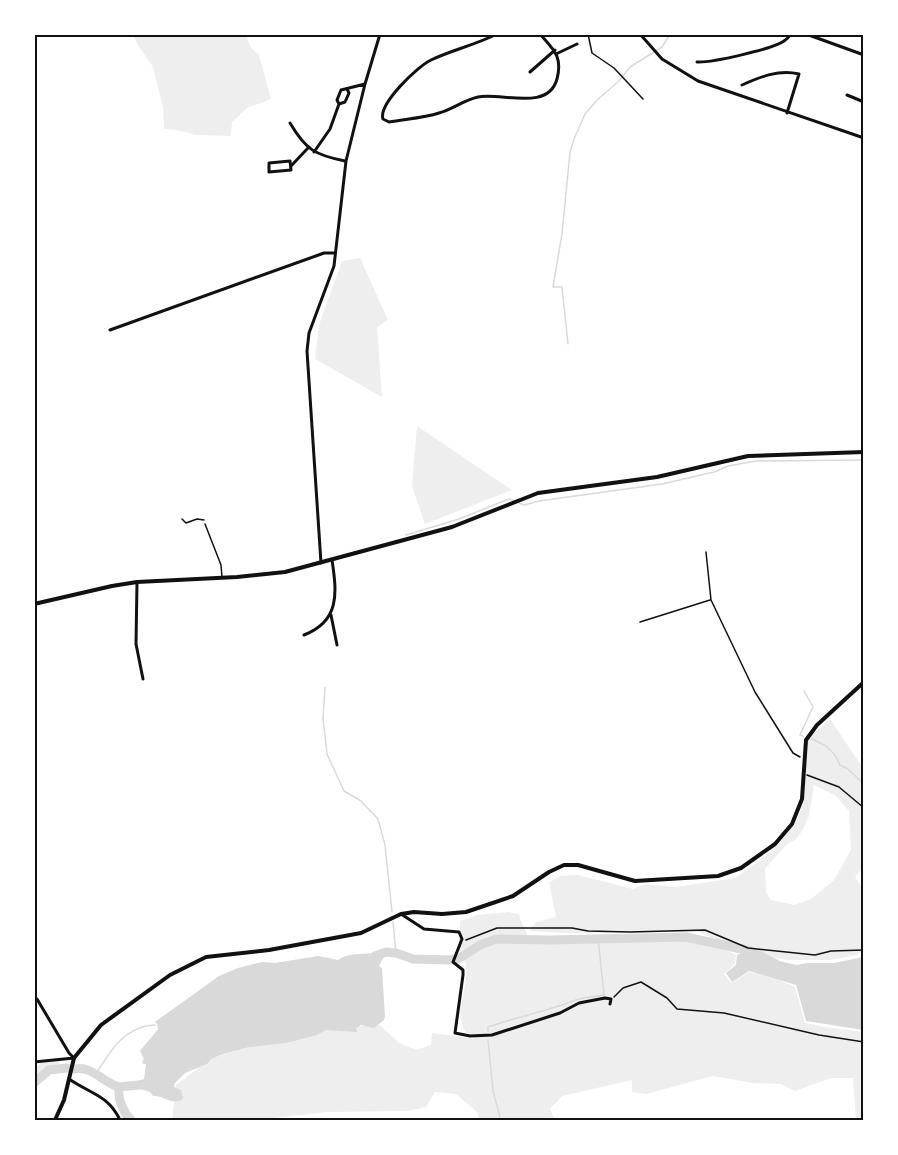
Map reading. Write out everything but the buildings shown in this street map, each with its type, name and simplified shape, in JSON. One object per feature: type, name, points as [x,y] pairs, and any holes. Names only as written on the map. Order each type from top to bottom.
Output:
[{"type":"street","points":[[321,563],[307,351],[309,333],[334,266],[346,161],[380,34]]},
{"type":"street","points":[[497,34],[428,62],[391,96],[384,106],[381,115],[383,119],[389,122],[440,113],[463,102],[485,96],[514,99],[548,93],[555,85],[559,70],[555,52],[540,34]]},
{"type":"street","points":[[640,34],[662,59],[706,85],[864,138]]},
{"type":"street","points":[[697,62],[707,62],[783,42],[791,34]]},
{"type":"street","points":[[806,34],[863,53]]},
{"type":"street","points":[[530,72],[555,52],[577,44]]},
{"type":"street","points":[[742,85],[776,73],[800,74],[787,113]]},
{"type":"street","points":[[314,152],[330,129],[339,104],[345,102],[349,93],[347,89],[365,84]]},
{"type":"street","points":[[847,95],[864,102]]},
{"type":"street","points":[[290,123],[308,148],[314,152],[346,161]]},
{"type":"street","points":[[290,166],[294,165],[308,148]]},
{"type":"street","points":[[290,161],[290,166],[291,170],[269,172],[269,163],[290,161]]},
{"type":"street","points":[[110,330],[324,253],[335,253]]},
{"type":"street","points":[[34,604],[137,582],[263,575],[321,563],[453,527],[538,493],[657,477],[748,456],[864,452]]},
{"type":"street","points":[[332,560],[336,593],[331,615],[337,645]]},
{"type":"street","points":[[137,582],[136,644],[144,679]]},
{"type":"street","points":[[304,635],[313,632],[331,615]]},
{"type":"street","points":[[55,1120],[64,1100],[74,1058],[101,1025],[170,975],[206,957],[269,950],[362,933],[401,914],[456,913],[482,908],[513,896],[549,872],[571,864],[635,881],[718,876],[741,868],[775,844],[792,824],[802,799],[806,740],[812,731],[864,682]]},
{"type":"street","points":[[401,914],[417,926],[431,930],[459,932],[462,940],[453,962],[463,970],[463,975],[455,1033],[470,1036],[492,1035],[560,1013],[579,1003],[605,998],[611,999],[610,1004]]},
{"type":"street","points":[[37,999],[74,1058]]},
{"type":"street","points":[[34,1062],[74,1058]]},
{"type":"street","points":[[69,1079],[104,1098],[114,1107],[120,1120]]},
{"type":"lane","points":[[588,34],[592,53],[614,68],[643,99]]},
{"type":"lane","points":[[205,524],[221,565],[222,578]]},
{"type":"path","points":[[183,519],[186,523],[201,518],[204,519],[205,524]]},
{"type":"path","points":[[706,552],[711,600],[755,692],[793,753],[804,759]]},
{"type":"path","points":[[640,622],[711,600]]},
{"type":"path","points":[[803,773],[839,787],[864,808]]},
{"type":"path","points":[[462,940],[497,928],[572,928],[588,931],[630,932],[705,930],[748,948],[815,955],[831,951],[864,950]]},
{"type":"path","points":[[611,999],[623,988],[641,982],[667,998],[677,1009],[724,1013],[819,1035],[864,1042]]},
{"type":"shaded area","points":[[133,35],[246,35],[251,48],[259,55],[271,99],[247,108],[232,122],[231,136],[196,135],[164,129],[163,107],[153,67]]},
{"type":"shaded area","points":[[360,258],[388,320],[377,327],[382,397],[315,359],[319,325],[342,261]]},
{"type":"shaded area","points":[[417,426],[512,490],[425,524],[412,486]]},
{"type":"shaded area","points":[[830,719],[863,768],[863,868],[855,877],[863,889],[861,933],[863,920],[863,953],[830,960],[788,960],[732,947],[699,932],[529,931],[536,922],[556,917],[549,883],[560,876],[578,875],[633,889],[646,884],[676,887],[735,878],[772,851],[796,822],[804,802],[806,740]],"holes":[[[814,785],[836,796],[849,811],[851,850],[834,880],[811,899],[794,905],[771,900],[766,892],[765,869],[802,831],[809,816]]]},
{"type":"shaded area","points":[[508,912],[519,914],[531,942],[592,936],[633,941],[660,937],[701,937],[736,955],[735,964],[724,974],[731,983],[749,972],[774,978],[795,987],[805,1023],[863,1032],[863,1120],[856,1120],[853,1078],[831,1078],[795,1091],[781,1084],[753,1083],[713,1076],[646,1094],[632,1092],[632,1080],[562,1096],[550,1109],[555,1120],[479,1120],[477,1112],[456,1094],[435,1092],[426,1107],[407,1111],[327,1112],[257,1120],[172,1120],[176,1085],[212,1058],[270,1040],[325,1028],[380,1025],[399,1043],[416,1050],[431,1045],[432,1033],[475,1039],[465,1030],[461,1020],[466,969],[459,950],[460,921],[478,915]]},
{"type":"shaded area","points":[[386,952],[379,966],[382,968],[385,1017],[374,1028],[361,1025],[356,1028],[357,1032],[326,1030],[317,1035],[286,1043],[249,1047],[223,1054],[185,1073],[175,1083],[174,1087],[181,1090],[183,1099],[179,1101],[153,1096],[150,1092],[128,1085],[128,1082],[144,1079],[146,1064],[143,1064],[144,1059],[140,1051],[158,1029],[155,1022],[219,976],[262,962],[275,963],[318,956],[338,960],[343,957]]},
{"type":"shaded area","points":[[742,953],[797,965],[834,963],[863,957],[863,1030],[806,1021],[796,985],[749,971],[732,982],[726,973],[736,965],[737,955]]},
{"type":"shaded area","points":[[45,1060],[61,1060],[51,1074],[35,1084],[35,1068]]},
{"type":"waterway","points":[[568,344],[562,287],[553,287],[562,234],[570,152],[574,139],[585,114],[597,100],[618,82],[630,67],[662,47],[670,34]]},
{"type":"waterway","points":[[519,503],[524,505],[662,484],[756,461],[864,460]]},
{"type":"waterway","points":[[406,535],[459,519],[509,499],[515,501]]},
{"type":"waterway","points":[[325,687],[323,719],[327,754],[344,791],[361,801],[378,819],[385,845],[392,912]]},
{"type":"waterway","points":[[803,736],[800,735],[813,707],[804,691]]},
{"type":"waterway","points":[[812,739],[826,746],[835,755],[840,765],[848,769],[864,784]]},
{"type":"waterway","points":[[393,922],[396,953]]},
{"type":"waterway","points":[[375,956],[386,952],[413,959],[450,960],[460,958],[480,945],[496,939],[686,937],[751,951],[776,964]]},
{"type":"waterway","points":[[488,1031],[488,1027],[499,1023],[579,999],[604,995],[598,938]]},
{"type":"waterway","points":[[96,1074],[113,1049],[127,1035],[144,1026],[155,1025]]},
{"type":"waterway","points":[[488,1040],[493,1091],[500,1117]]},
{"type":"waterway","points":[[34,1083],[49,1070],[67,1068]]},
{"type":"waterway","points":[[75,1069],[91,1071],[116,1086],[140,1085]]},
{"type":"waterway","points":[[120,1087],[121,1105],[131,1120]]}]
